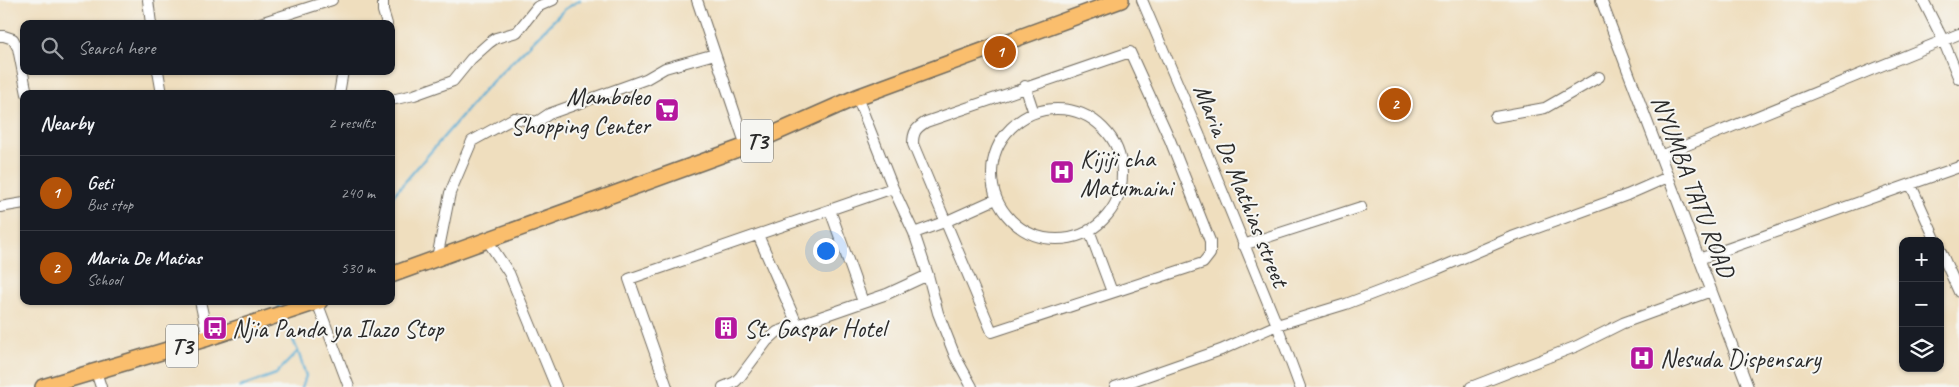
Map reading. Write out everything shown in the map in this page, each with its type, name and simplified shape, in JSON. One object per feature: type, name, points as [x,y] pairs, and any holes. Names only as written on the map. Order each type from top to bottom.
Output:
[{"type":"highway","name":"T3","points":[[395,273],[746,146],[857,97],[1121,0]]},
{"type":"highway","name":"T3","points":[[42,387],[208,338],[310,305]]},
{"type":"street","points":[[148,0],[150,20]]},
{"type":"street","points":[[270,20],[332,0]]},
{"type":"street","points":[[383,0],[383,11],[386,20]]},
{"type":"street","points":[[395,99],[414,95],[454,81],[471,59],[489,43],[496,38],[517,32],[533,10],[553,0]]},
{"type":"street","points":[[697,0],[746,146]]},
{"type":"street","name":"Maria De Mathias street","points":[[1142,0],[1189,109],[1277,325],[1300,387]]},
{"type":"street","name":"NYUMBA TATU ROAD","points":[[1601,0],[1748,387]]},
{"type":"street","points":[[1923,0],[1943,40],[1959,79]]},
{"type":"street","points":[[1660,156],[1959,34]]},
{"type":"street","points":[[0,36],[13,39],[18,48],[20,58]]},
{"type":"street","points":[[1130,52],[1170,140],[1210,241],[1210,254],[1203,263],[992,332],[947,221],[913,144],[913,136],[917,128],[926,122],[1025,86],[1130,52]]},
{"type":"street","points":[[436,258],[450,193],[472,141],[514,118],[537,122],[549,114],[646,79],[665,68],[715,54]]},
{"type":"street","points":[[23,75],[26,90]]},
{"type":"street","points":[[159,75],[161,90]]},
{"type":"street","points":[[340,90],[342,75]]},
{"type":"street","points":[[1494,117],[1546,108],[1599,77]]},
{"type":"street","points":[[1025,86],[1034,113]]},
{"type":"street","points":[[857,97],[893,188],[914,233],[928,274],[938,313],[955,356],[972,387]]},
{"type":"street","points":[[1051,110],[1069,110],[1085,116],[1100,126],[1111,139],[1119,155],[1122,172],[1120,189],[1114,206],[1103,220],[1090,230],[1069,238],[1047,238],[1026,231],[1008,218],[996,199],[992,184],[992,170],[994,155],[1000,141],[1009,129],[1034,113],[1051,110]]},
{"type":"street","points":[[1699,259],[1959,167]]},
{"type":"street","points":[[1115,387],[1226,348],[1277,325],[1346,304],[1435,270],[1512,237],[1627,195],[1668,177]]},
{"type":"street","points":[[1911,185],[1934,237]]},
{"type":"street","points":[[667,387],[630,279],[893,188]]},
{"type":"street","points":[[914,233],[947,221],[996,199]]},
{"type":"street","points":[[0,207],[20,204]]},
{"type":"street","points":[[1243,245],[1361,207]]},
{"type":"street","points":[[830,210],[863,302]]},
{"type":"street","points":[[1090,230],[1112,292]]},
{"type":"street","points":[[758,235],[797,324]]},
{"type":"street","points":[[487,240],[509,273],[556,387]]},
{"type":"street","points":[[1944,259],[1959,292]]},
{"type":"street","points":[[723,387],[735,382],[740,377],[772,335],[797,324],[896,290],[928,274]]},
{"type":"street","points":[[1471,387],[1577,346],[1623,323],[1711,290]]},
{"type":"street","points":[[201,305],[208,338]]},
{"type":"street","points":[[320,305],[349,387]]},
{"type":"street","points":[[96,372],[100,387]]},
{"type":"waterway","points":[[395,193],[484,90],[565,9],[580,0]]},
{"type":"waterway","points":[[278,305],[280,309]]},
{"type":"waterway","points":[[240,387],[276,374],[298,351],[287,327]]},
{"type":"waterway","points":[[298,351],[306,376],[302,387]]},
{"type":"place","name":"Geti","points":[[1000,52]]},
{"type":"place","name":"Maria De Matias","points":[[1395,104]]},
{"type":"place","name":"Mamboleo Shopping Center","points":[[667,110]]},
{"type":"place","name":"Kijiji cha Matumaini","points":[[1062,172]]},
{"type":"place","name":"Njia Panda ya Ilazo Stop","points":[[215,328]]},
{"type":"place","name":"St. Gaspar Hotel","points":[[726,328]]},
{"type":"place","name":"Nesuda Dispensary","points":[[1642,358]]}]
